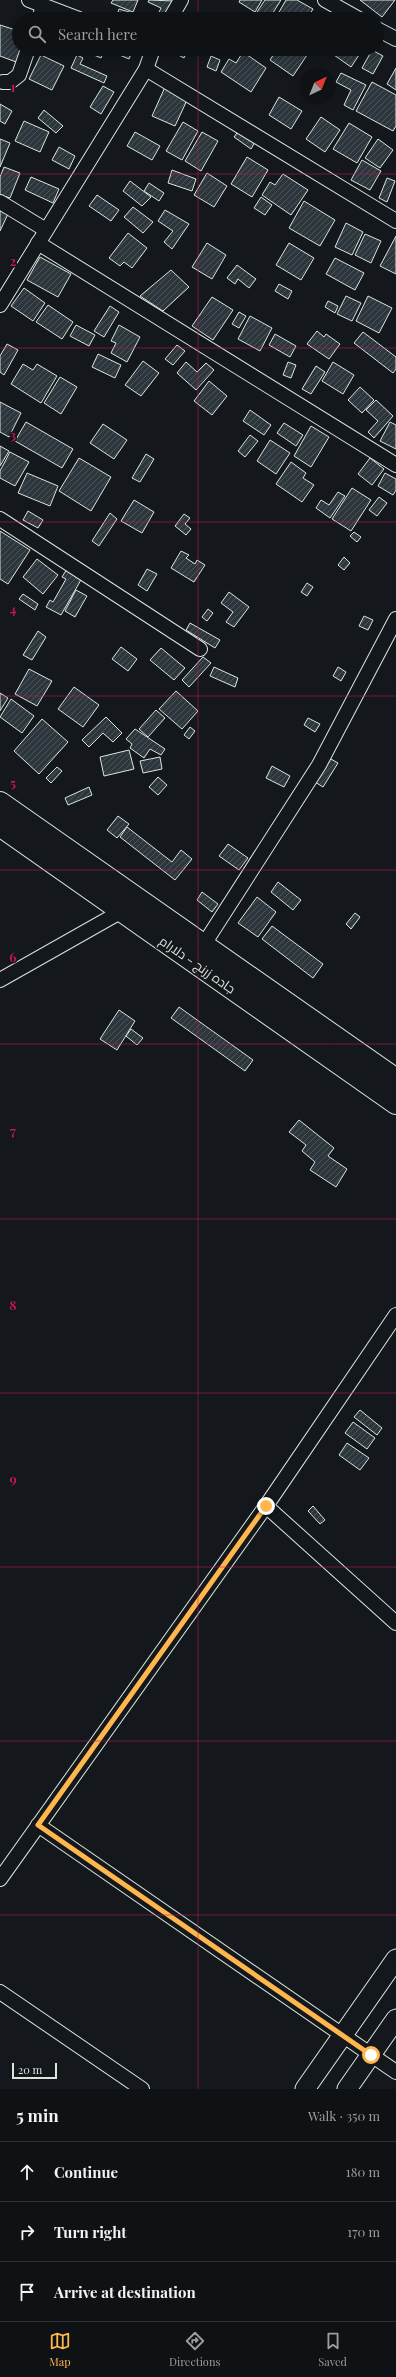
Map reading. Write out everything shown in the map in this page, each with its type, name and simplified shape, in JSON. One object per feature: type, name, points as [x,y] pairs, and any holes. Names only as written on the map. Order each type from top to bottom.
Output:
[{"type":"highway","name":"جاده زرنج - دلارام","points":[[0,803],[396,1103]]},
{"type":"highway","name":"جاده زرنج - دلارام","points":[[0,825],[122,911],[199,953],[396,1080]]},
{"type":"street","points":[[29,0],[41,12]]},
{"type":"street","points":[[174,12],[181,0]]},
{"type":"street","points":[[325,0],[347,12]]},
{"type":"street","points":[[384,33],[396,39]]},
{"type":"street","points":[[2,82],[10,82],[19,75],[26,56]]},
{"type":"street","points":[[0,305],[146,69],[151,56]]},
{"type":"street","points":[[146,69],[396,221]]},
{"type":"street","points":[[0,202],[46,230]]},
{"type":"street","points":[[38,242],[396,465]]},
{"type":"street","points":[[0,518],[200,649]]},
{"type":"street","points":[[199,953],[319,765],[396,619]]},
{"type":"street","points":[[0,980],[122,911]]},
{"type":"street","points":[[0,1879],[266,1506],[396,1315]]},
{"type":"street","points":[[266,1506],[396,1623]]},
{"type":"street","points":[[38,1825],[396,2072]]},
{"type":"street","points":[[305,2089],[396,1959]]},
{"type":"street","points":[[0,1992],[142,2089]]},
{"type":"street","points":[[347,2089],[396,2019]]},
{"type":"building","points":[[113,0],[138,0],[133,12],[111,3]]},
{"type":"building","points":[[149,0],[174,1],[169,12],[159,12],[161,8],[148,2]]},
{"type":"building","points":[[240,0],[262,0],[255,12],[239,2]]},
{"type":"building","points":[[265,0],[281,0],[273,12],[257,12]]},
{"type":"building","points":[[286,0],[297,0],[313,9],[311,12],[279,12]]},
{"type":"building","points":[[360,0],[395,0],[384,14],[384,12],[376,12]]},
{"type":"building","points":[[119,9],[130,12],[118,12]]},
{"type":"building","points":[[0,25],[12,29],[12,56],[22,56],[19,63],[0,56]]},
{"type":"building","points":[[40,56],[64,66],[52,90],[29,79]]},
{"type":"building","points":[[77,56],[79,56],[83,58],[80,64],[107,76],[104,83],[71,68]]},
{"type":"building","points":[[122,56],[130,56],[129,59]]},
{"type":"building","points":[[211,56],[220,60],[216,71],[207,67]]},
{"type":"building","points":[[240,56],[249,56],[266,68],[251,92],[221,72],[229,59],[236,63]]},
{"type":"building","points":[[273,56],[306,56],[293,76],[270,60]]},
{"type":"building","points":[[335,56],[358,56],[351,67]]},
{"type":"building","points":[[369,56],[383,56],[373,74],[362,68]]},
{"type":"building","points":[[396,68],[396,90],[387,84]]},
{"type":"building","points":[[341,73],[366,85],[353,110],[344,105],[351,90],[336,82]]},
{"type":"building","points":[[372,82],[396,95],[396,126],[393,131],[356,111]]},
{"type":"building","points":[[103,86],[114,92],[101,114],[90,107]]},
{"type":"building","points":[[165,87],[188,98],[175,126],[152,116]]},
{"type":"building","points":[[279,97],[302,111],[291,129],[269,115]]},
{"type":"building","points":[[0,104],[12,111],[5,124],[0,121]]},
{"type":"building","points":[[44,110],[63,126],[56,133],[38,118]]},
{"type":"building","points":[[321,117],[340,130],[325,152],[306,139]]},
{"type":"building","points":[[24,121],[49,132],[40,152],[15,141]]},
{"type":"building","points":[[183,122],[198,131],[182,160],[166,151]]},
{"type":"building","points":[[349,123],[372,137],[357,163],[333,149]]},
{"type":"building","points":[[239,130],[255,142],[251,149],[234,137]]},
{"type":"building","points":[[135,132],[160,146],[152,160],[127,146]]},
{"type":"building","points":[[202,132],[218,141],[201,171],[185,161]]},
{"type":"building","points":[[0,139],[10,143],[0,167]]},
{"type":"building","points":[[378,139],[393,150],[380,168],[365,158]]},
{"type":"building","points":[[59,147],[75,156],[69,169],[52,160]]},
{"type":"building","points":[[247,157],[268,170],[252,197],[231,184]]},
{"type":"building","points":[[362,160],[381,171],[370,190],[351,180]]},
{"type":"building","points":[[4,167],[20,173],[10,198],[0,195],[0,177]]},
{"type":"building","points":[[172,170],[196,179],[192,191],[168,183]]},
{"type":"building","points":[[207,173],[227,186],[214,207],[194,195]]},
{"type":"building","points":[[283,174],[308,190],[291,215],[262,195],[270,182],[275,185]]},
{"type":"building","points":[[31,177],[59,189],[53,203],[25,190]]},
{"type":"building","points":[[387,178],[395,181],[387,202],[379,198]]},
{"type":"building","points":[[130,181],[151,197],[142,206],[123,191]]},
{"type":"building","points":[[149,183],[164,193],[159,201],[144,191]]},
{"type":"building","points":[[97,195],[119,210],[111,221],[89,206]]},
{"type":"building","points":[[261,197],[272,205],[265,215],[254,208]]},
{"type":"building","points":[[304,201],[335,220],[320,246],[289,228]]},
{"type":"building","points":[[133,207],[153,222],[143,233],[124,217]]},
{"type":"building","points":[[165,210],[189,224],[172,249],[164,242],[173,231],[158,221]]},
{"type":"building","points":[[0,211],[8,214],[0,231]]},
{"type":"building","points":[[346,223],[363,232],[352,255],[335,247]]},
{"type":"building","points":[[128,233],[147,248],[132,268],[124,262],[120,266],[109,258]]},
{"type":"building","points":[[365,234],[381,241],[371,263],[355,255]]},
{"type":"building","points":[[396,236],[396,274],[380,266]]},
{"type":"building","points":[[207,243],[226,255],[212,279],[192,267]]},
{"type":"building","points":[[289,243],[314,258],[301,280],[276,265]]},
{"type":"building","points":[[40,257],[71,274],[58,297],[27,280]]},
{"type":"building","points":[[335,258],[364,273],[355,290],[326,274]]},
{"type":"building","points":[[237,265],[256,279],[249,288],[238,279],[235,284],[227,278]]},
{"type":"building","points":[[171,270],[189,287],[163,311],[140,296]]},
{"type":"building","points":[[279,284],[292,291],[288,299],[275,291]]},
{"type":"building","points":[[24,288],[45,303],[33,321],[11,306]]},
{"type":"building","points":[[346,296],[361,303],[352,321],[337,314]]},
{"type":"building","points":[[368,296],[392,308],[379,333],[356,321]]},
{"type":"building","points":[[212,297],[233,310],[213,340],[192,326]]},
{"type":"building","points":[[328,301],[338,306],[335,313],[325,307]]},
{"type":"building","points":[[48,305],[73,322],[62,339],[36,322]]},
{"type":"building","points":[[110,306],[119,312],[104,337],[94,331]]},
{"type":"building","points":[[239,312],[246,316],[239,328],[232,324]]},
{"type":"building","points":[[250,316],[272,328],[260,351],[238,339]]},
{"type":"building","points":[[76,325],[95,335],[89,346],[70,336]]},
{"type":"building","points":[[119,325],[140,337],[127,362],[111,353],[116,343],[111,341]]},
{"type":"building","points":[[317,331],[324,337],[326,334],[340,344],[329,359],[307,344]]},
{"type":"building","points":[[363,332],[396,357],[396,369],[393,373],[354,343]]},
{"type":"building","points":[[275,334],[296,346],[290,357],[269,345]]},
{"type":"building","points":[[7,344],[18,350],[4,375],[0,372],[0,356]]},
{"type":"building","points":[[177,345],[185,351],[173,365],[165,359]]},
{"type":"building","points":[[98,354],[121,365],[115,378],[92,367]]},
{"type":"building","points":[[143,361],[159,373],[141,396],[125,385]]},
{"type":"building","points":[[186,362],[197,372],[206,363],[214,370],[196,390],[177,373]]},
{"type":"building","points":[[288,362],[296,365],[291,378],[283,375]]},
{"type":"building","points":[[333,362],[354,375],[343,394],[322,381]]},
{"type":"building","points":[[23,364],[33,370],[37,364],[57,376],[41,403],[11,384]]},
{"type":"building","points":[[316,366],[325,372],[311,394],[302,389]]},
{"type":"building","points":[[60,377],[77,387],[61,414],[44,403]]},
{"type":"building","points":[[209,381],[227,396],[212,415],[194,401]]},
{"type":"building","points":[[360,387],[374,400],[362,413],[348,400]]},
{"type":"building","points":[[376,400],[393,416],[374,438],[368,432],[378,421],[366,410]]},
{"type":"building","points":[[0,402],[21,413],[9,437],[0,432]]},
{"type":"building","points":[[250,410],[271,425],[264,435],[243,421]]},
{"type":"building","points":[[26,422],[73,449],[62,468],[15,441]]},
{"type":"building","points":[[390,422],[396,425],[396,449],[380,441]]},
{"type":"building","points":[[284,423],[303,435],[296,446],[277,433]]},
{"type":"building","points":[[103,424],[127,440],[114,459],[90,443]]},
{"type":"building","points":[[311,426],[329,437],[311,467],[294,456]]},
{"type":"building","points":[[250,435],[258,441],[245,457],[238,451]]},
{"type":"building","points":[[270,440],[290,453],[276,474],[257,461]]},
{"type":"building","points":[[0,446],[9,451],[0,466]]},
{"type":"building","points":[[10,452],[29,462],[15,486],[0,478],[0,471]]},
{"type":"building","points":[[146,454],[154,459],[140,482],[132,478]]},
{"type":"building","points":[[79,458],[111,477],[91,511],[59,491]]},
{"type":"building","points":[[370,458],[384,469],[372,485],[358,474]]},
{"type":"building","points":[[291,462],[306,473],[303,478],[314,485],[302,502],[276,484]]},
{"type":"building","points":[[27,473],[58,486],[50,506],[18,493]]},
{"type":"building","points":[[385,473],[396,479],[396,490],[393,495],[378,486]]},
{"type":"building","points":[[352,488],[371,500],[351,531],[332,519]]},
{"type":"building","points":[[338,492],[345,496],[330,518],[316,508],[321,500],[329,505]]},
{"type":"building","points":[[379,497],[387,503],[377,516],[369,510]]},
{"type":"building","points":[[134,500],[154,512],[142,533],[121,521]]},
{"type":"building","points":[[28,511],[43,520],[38,528],[23,520]]},
{"type":"building","points":[[110,513],[117,519],[99,546],[92,541]]},
{"type":"building","points":[[184,514],[190,518],[185,524],[191,529],[186,535],[175,526]]},
{"type":"building","points":[[0,531],[30,550],[8,584],[0,579]]},
{"type":"building","points":[[354,532],[361,537],[357,542],[350,536]]},
{"type":"building","points":[[181,551],[189,555],[186,558],[195,564],[197,560],[205,565],[194,582],[171,568]]},
{"type":"building","points":[[344,557],[350,563],[344,570],[338,565]]},
{"type":"building","points":[[37,559],[58,575],[43,594],[23,577]]},
{"type":"building","points":[[67,569],[82,578],[61,615],[46,607],[50,600],[53,602],[66,579],[62,577]]},
{"type":"building","points":[[147,569],[157,574],[147,591],[138,585]]},
{"type":"building","points":[[307,583],[313,587],[307,596],[301,592]]},
{"type":"building","points":[[76,590],[87,596],[75,617],[65,611]]},
{"type":"building","points":[[229,592],[249,607],[234,627],[226,622],[233,612],[221,603]]},
{"type":"building","points":[[23,594],[38,604],[35,610],[19,599]]},
{"type":"building","points":[[208,609],[213,613],[207,621],[202,617]]},
{"type":"building","points":[[364,616],[373,620],[368,630],[359,626]]},
{"type":"building","points":[[190,623],[220,640],[215,648],[186,630]]},
{"type":"building","points":[[38,631],[46,637],[32,660],[23,655]]},
{"type":"building","points":[[121,647],[137,659],[128,671],[112,659]]},
{"type":"building","points":[[161,648],[185,668],[174,680],[150,660]]},
{"type":"building","points":[[203,657],[211,663],[189,687],[182,680]]},
{"type":"building","points":[[214,667],[238,678],[235,687],[210,676]]},
{"type":"building","points":[[338,667],[346,672],[341,681],[333,676]]},
{"type":"building","points":[[29,669],[52,681],[37,706],[15,694]]},
{"type":"building","points":[[74,687],[99,705],[83,727],[58,709]]},
{"type":"building","points":[[176,691],[198,711],[182,729],[159,709]]},
{"type":"building","points":[[0,693],[8,698],[0,711]]},
{"type":"building","points":[[11,699],[34,716],[22,733],[0,717]]},
{"type":"building","points":[[156,710],[165,718],[148,737],[139,729]]},
{"type":"building","points":[[106,717],[122,733],[113,742],[103,733],[89,747],[82,740]]},
{"type":"building","points":[[308,718],[320,724],[315,732],[304,725]]},
{"type":"building","points":[[42,719],[68,742],[39,774],[14,751]]},
{"type":"building","points":[[190,727],[195,731],[189,739],[184,735]]},
{"type":"building","points":[[135,729],[165,749],[161,755],[150,749],[144,758],[130,748],[132,744],[126,739]]},
{"type":"building","points":[[129,750],[134,769],[104,776],[100,757]]},
{"type":"building","points":[[160,757],[162,769],[143,773],[140,761]]},
{"type":"building","points":[[329,758],[338,763],[323,787],[315,782]]},
{"type":"building","points":[[272,766],[290,776],[284,787],[266,778]]},
{"type":"building","points":[[57,767],[62,771],[51,783],[46,778]]},
{"type":"building","points":[[158,777],[167,785],[158,795],[149,787]]},
{"type":"building","points":[[89,787],[92,795],[68,805],[65,798]]},
{"type":"building","points":[[118,816],[129,824],[117,838],[107,830]]},
{"type":"building","points":[[127,827],[172,862],[181,850],[192,859],[175,880],[120,837]]},
{"type":"building","points":[[228,844],[248,858],[239,870],[219,856]]},
{"type":"building","points":[[278,882],[301,900],[293,910],[271,892]]},
{"type":"building","points":[[202,892],[218,904],[212,912],[197,900]]},
{"type":"building","points":[[257,897],[276,912],[258,937],[238,923]]},
{"type":"building","points":[[355,913],[360,917],[351,929],[346,924]]},
{"type":"building","points":[[272,926],[323,964],[313,978],[262,939]]},
{"type":"building","points":[[179,1007],[253,1060],[245,1071],[171,1018]]},
{"type":"building","points":[[119,1010],[135,1021],[117,1050],[100,1039]]},
{"type":"building","points":[[131,1029],[143,1038],[137,1045],[126,1036]]},
{"type":"building","points":[[299,1120],[334,1148],[328,1156],[347,1169],[336,1187],[310,1170],[315,1162],[302,1151],[306,1145],[289,1132]]},
{"type":"building","points":[[360,1410],[382,1428],[377,1435],[354,1417]]},
{"type":"building","points":[[353,1422],[375,1438],[367,1449],[345,1433]]},
{"type":"building","points":[[347,1443],[369,1458],[360,1470],[339,1455]]},
{"type":"building","points":[[313,1506],[325,1520],[320,1524],[308,1511]]},
{"type":"route","points":[[266,1506],[80,1764],[38,1825],[371,2055]]}]
